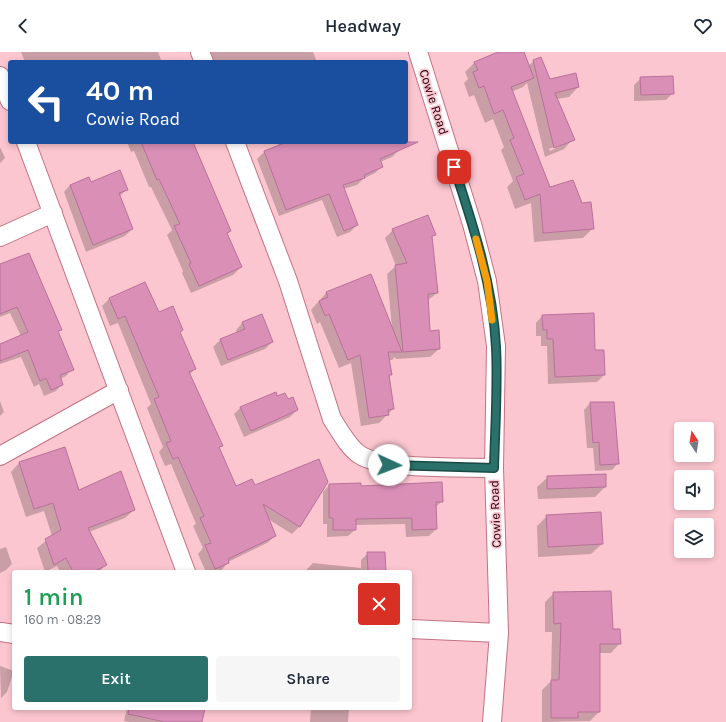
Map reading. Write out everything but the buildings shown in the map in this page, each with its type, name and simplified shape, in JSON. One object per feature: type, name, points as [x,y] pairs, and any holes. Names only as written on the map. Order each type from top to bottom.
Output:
[{"type":"street","name":"Cowie Road","points":[[418,52],[472,224],[487,281],[496,346],[494,468],[499,633],[492,722]]},
{"type":"street","points":[[0,76],[8,96]]},
{"type":"street","points":[[27,144],[185,570]]},
{"type":"street","points":[[236,144],[288,281],[332,418],[344,439],[360,455],[389,465],[494,468]]},
{"type":"street","points":[[0,237],[53,213]]},
{"type":"street","points":[[0,456],[119,390]]},
{"type":"street","points":[[412,629],[499,633]]},
{"type":"slow traffic","points":[[476,239],[487,281],[492,320]]},
{"type":"route","points":[[389,465],[494,468],[496,346],[487,281],[472,224],[454,167]]}]
